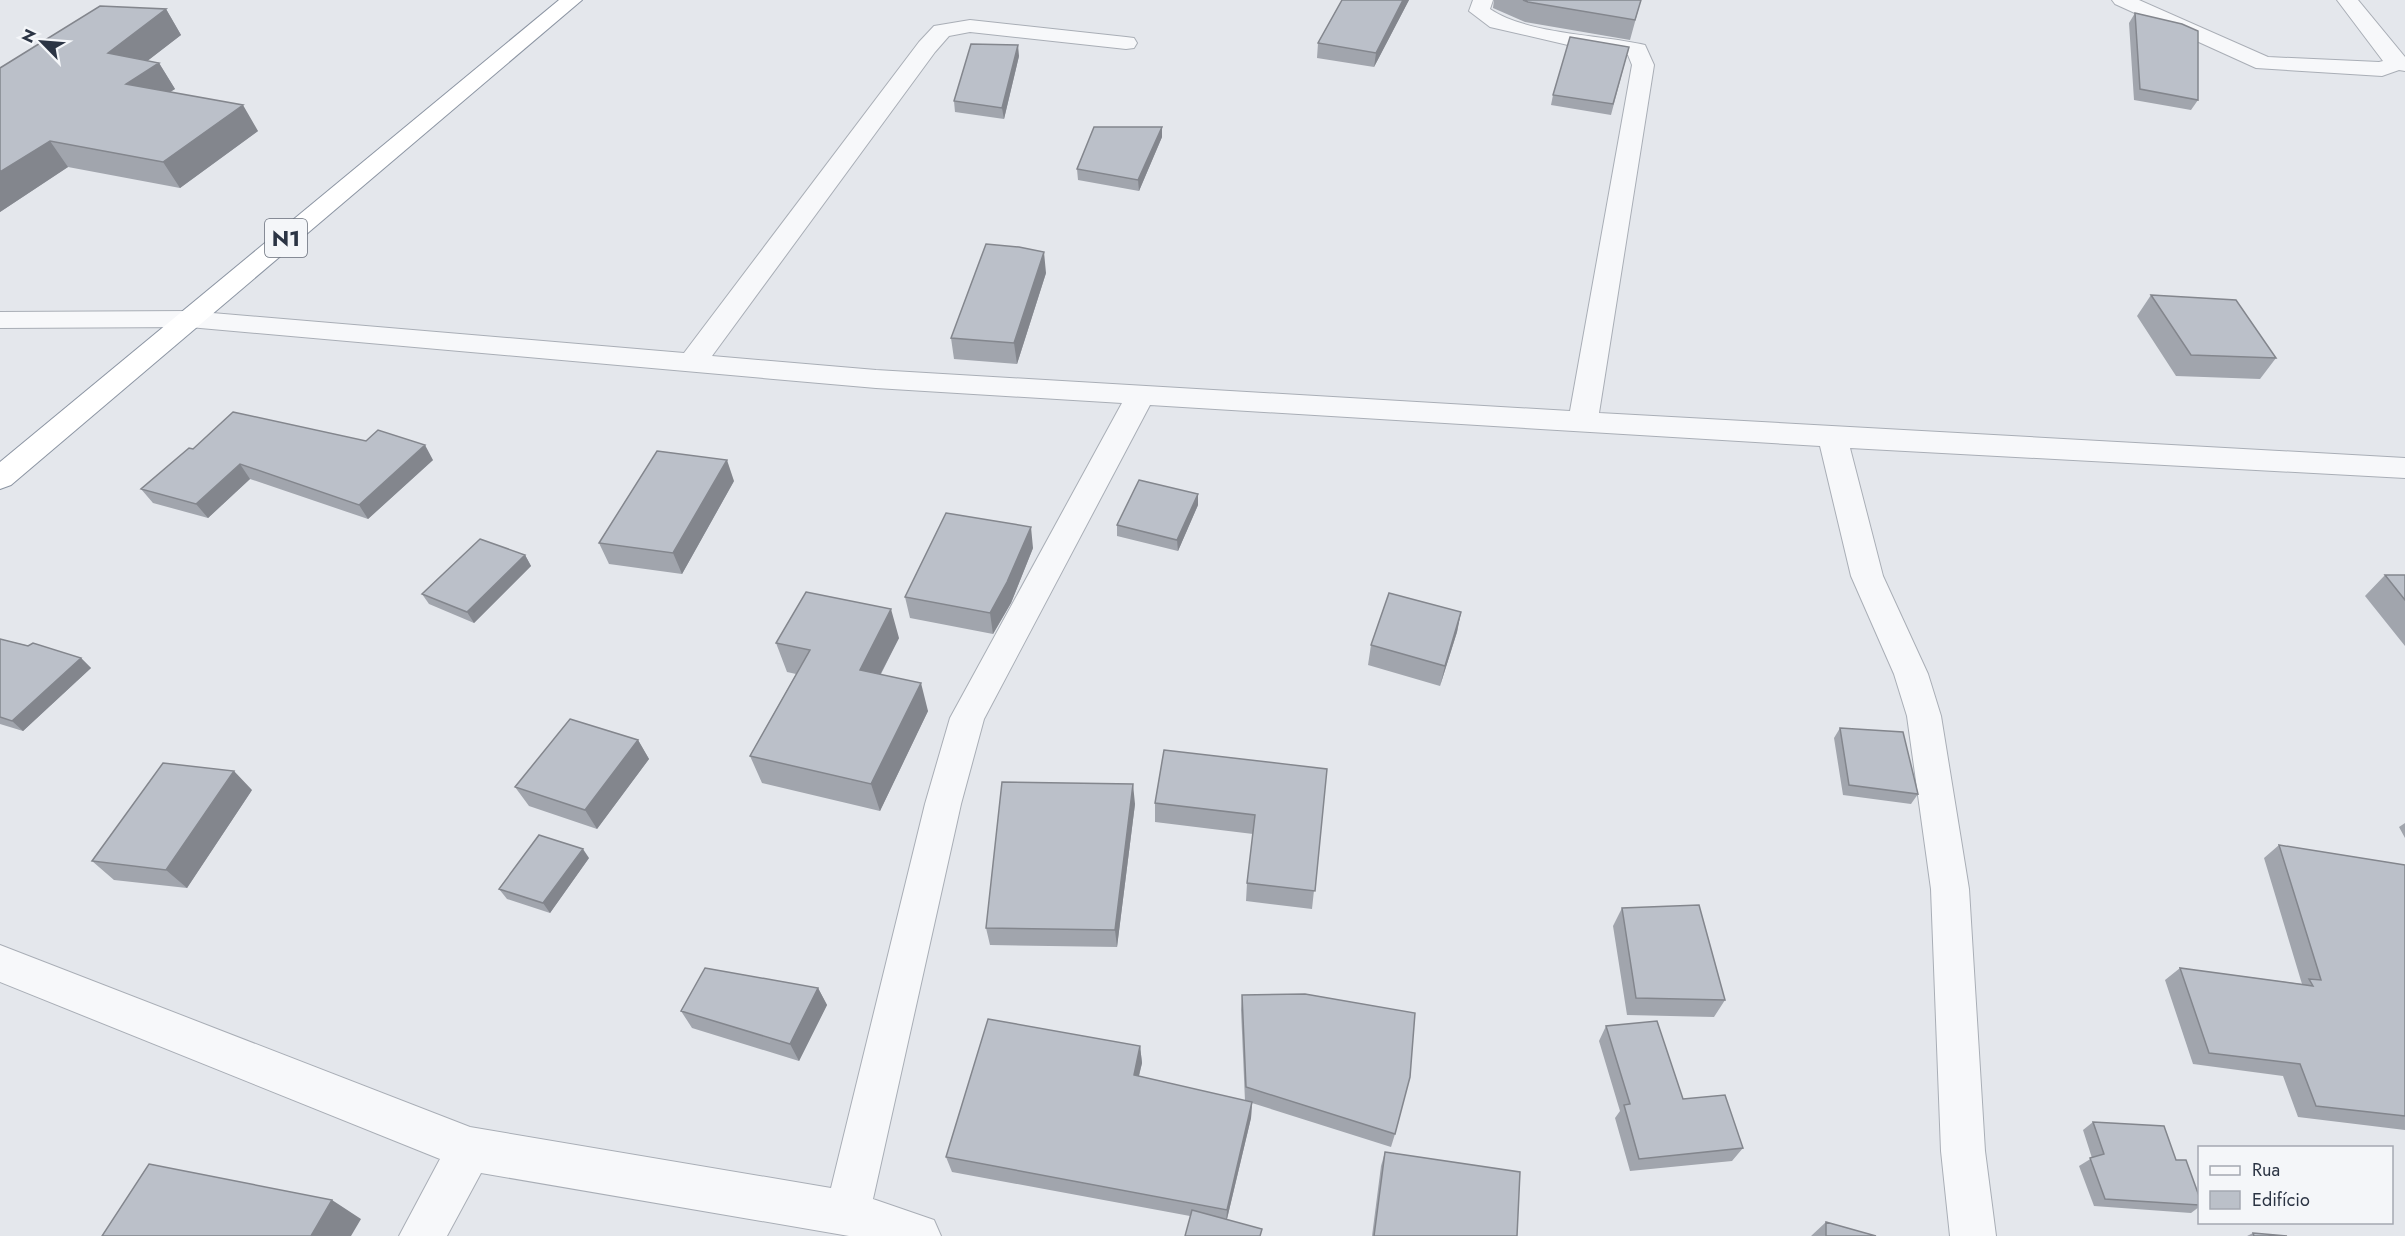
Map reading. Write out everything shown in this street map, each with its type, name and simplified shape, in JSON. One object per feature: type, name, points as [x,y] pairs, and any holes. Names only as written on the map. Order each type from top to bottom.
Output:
[{"type":"highway","name":"N1","points":[[0,478],[572,0]]},
{"type":"street","points":[[1483,0],[1479,10],[1497,23],[1568,39],[1637,50],[1643,65],[1582,421]]},
{"type":"street","points":[[2122,0],[2264,63],[2382,69],[2400,63],[2348,0]]},
{"type":"street","points":[[691,364],[927,46],[942,31],[970,26],[1126,42]]},
{"type":"street","points":[[0,320],[189,319],[876,379],[1833,437],[2405,468]]},
{"type":"street","points":[[847,1213],[943,804],[967,717],[1141,394]]},
{"type":"street","points":[[1833,437],[1867,576],[1911,674],[1924,716],[1950,889],[1963,1151],[1973,1236]]},
{"type":"street","points":[[0,963],[470,1149],[847,1213],[918,1236]]},
{"type":"street","points":[[422,1236],[470,1149]]},
{"type":"building","points":[[1342,0],[1403,0],[1376,53],[1318,43]]},
{"type":"building","points":[[1523,0],[1641,0],[1635,20]]},
{"type":"building","points":[[100,6],[166,9],[108,53],[159,63],[126,84],[243,105],[163,162],[50,141],[0,172],[0,68]]},
{"type":"building","points":[[2135,13],[2182,24],[2198,31],[2198,100],[2140,89]]},
{"type":"building","points":[[1570,37],[1629,47],[1613,104],[1553,95]]},
{"type":"building","points":[[971,44],[1018,45],[1002,108],[954,101]]},
{"type":"building","points":[[1094,127],[1162,127],[1138,180],[1077,169]]},
{"type":"building","points":[[986,244],[1044,252],[1014,343],[951,338]]},
{"type":"building","points":[[2151,295],[2236,300],[2276,358],[2191,355]]},
{"type":"building","points":[[233,412],[366,441],[378,430],[425,445],[359,505],[240,464],[196,504],[141,489],[189,448],[193,449]]},
{"type":"building","points":[[657,451],[727,460],[673,553],[599,543]]},
{"type":"building","points":[[1139,480],[1198,494],[1177,540],[1117,525]]},
{"type":"building","points":[[946,513],[1031,527],[1007,582],[990,613],[905,597]]},
{"type":"building","points":[[480,539],[525,555],[467,612],[422,594]]},
{"type":"building","points":[[2385,575],[2405,575],[2405,600]]},
{"type":"building","points":[[806,592],[891,609],[860,670],[921,683],[871,784],[750,756],[810,650],[776,643]]},
{"type":"building","points":[[1389,593],[1461,612],[1445,666],[1371,645]]},
{"type":"building","points":[[0,639],[28,646],[33,643],[81,658],[12,721],[0,717]]},
{"type":"building","points":[[570,719],[638,740],[585,810],[515,787]]},
{"type":"building","points":[[1840,728],[1903,732],[1918,794],[1849,785]]},
{"type":"building","points":[[1164,750],[1327,769],[1315,891],[1247,883],[1255,815],[1155,803]]},
{"type":"building","points":[[163,763],[234,771],[166,870],[92,861]]},
{"type":"building","points":[[1002,782],[1133,784],[1115,930],[986,928]]},
{"type":"building","points":[[539,835],[583,849],[543,903],[499,889]]},
{"type":"building","points":[[2279,845],[2405,865],[2405,1116],[2316,1106],[2300,1064],[2209,1053],[2180,968],[2313,986],[2309,979],[2321,980]]},
{"type":"building","points":[[1699,905],[1725,1000],[1636,998],[1622,908]]},
{"type":"building","points":[[705,968],[818,988],[790,1044],[681,1011]]},
{"type":"building","points":[[1305,994],[1415,1013],[1410,1077],[1395,1134],[1246,1087],[1242,995]]},
{"type":"building","points":[[988,1019],[1140,1046],[1134,1075],[1252,1102],[1227,1210],[946,1157]]},
{"type":"building","points":[[1657,1021],[1683,1099],[1725,1095],[1743,1148],[1639,1159],[1624,1105],[1630,1104],[1606,1026]]},
{"type":"building","points":[[2093,1122],[2164,1126],[2176,1160],[2186,1160],[2198,1193],[2198,1205],[2105,1199],[2090,1158],[2104,1154]]},
{"type":"building","points":[[1385,1152],[1520,1172],[1517,1236],[1374,1236]]},
{"type":"building","points":[[149,1164],[332,1200],[311,1236],[102,1236]]},
{"type":"building","points":[[1192,1210],[1262,1229],[1260,1236],[1185,1236]]},
{"type":"building","points":[[1826,1222],[1876,1236],[1826,1236]]},
{"type":"building","points":[[2253,1233],[2287,1236],[2254,1236]]}]
